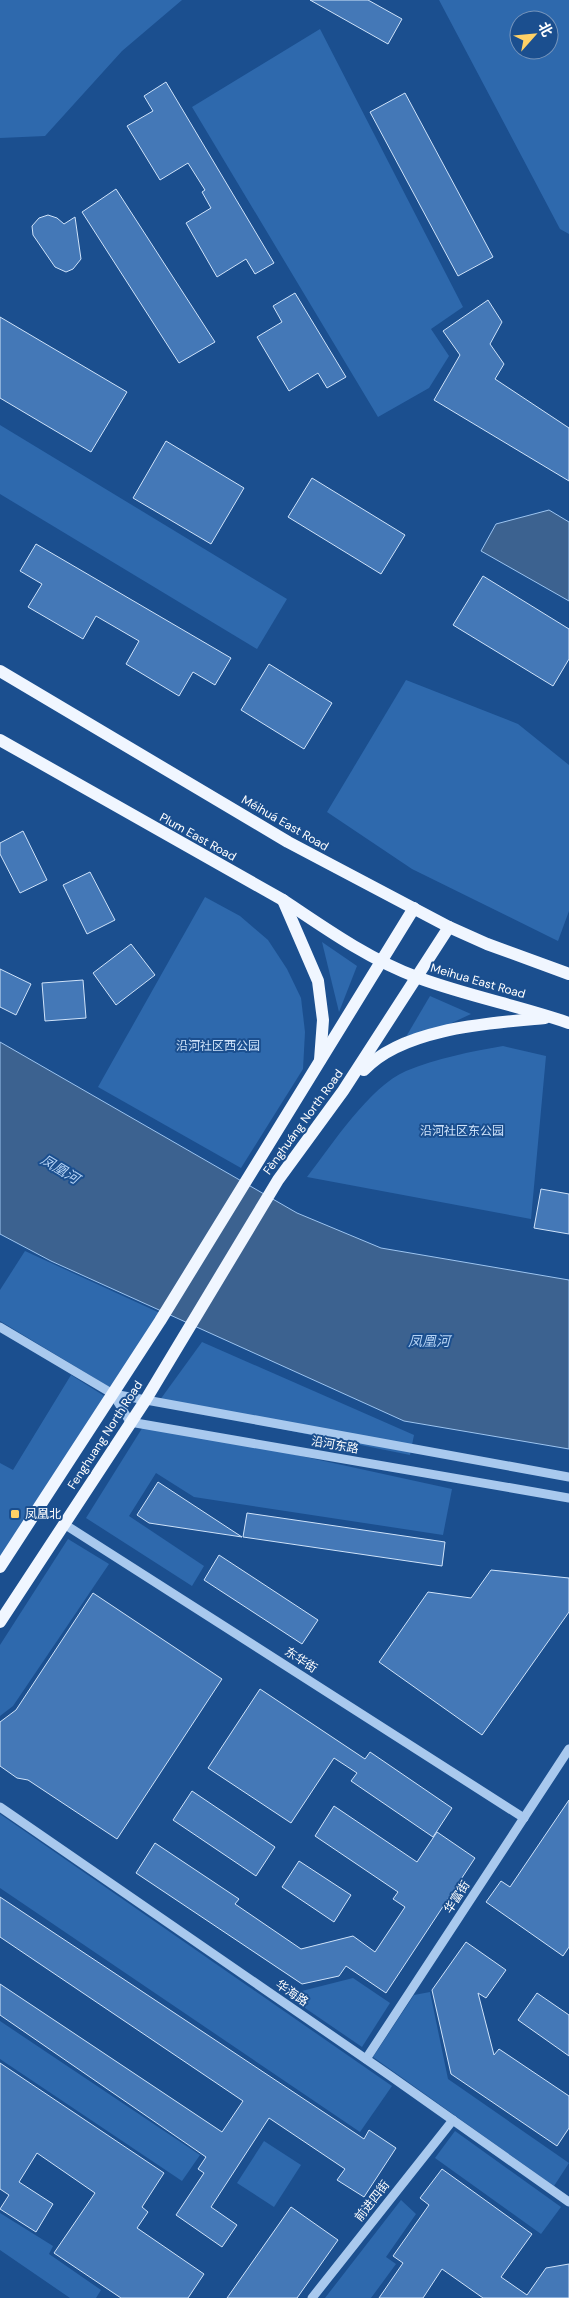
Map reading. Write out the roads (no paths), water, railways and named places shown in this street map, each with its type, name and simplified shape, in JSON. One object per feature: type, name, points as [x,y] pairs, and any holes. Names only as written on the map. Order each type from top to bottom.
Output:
[{"type":"main road","name":"Méihuá East Road","points":[[0,671],[288,842],[449,927],[487,944],[569,974]]},
{"type":"main road","name":"Plum East Road","points":[[0,740],[283,900],[326,929],[382,961]]},
{"type":"main road","points":[[283,900],[318,981],[323,1020],[320,1064]]},
{"type":"main road","name":"Fènghuáng North Road","points":[[160,1321],[249,1173],[320,1064],[414,908]]},
{"type":"main road","name":"Fènghuáng North Road","points":[[182,1336],[271,1192],[343,1092],[449,927]]},
{"type":"main road","name":"Meihua East Road","points":[[382,961],[418,978],[569,1023]]},
{"type":"main road","points":[[343,1092],[372,1061],[416,1038],[466,1025],[552,1017]]},
{"type":"main road","name":"Fenghuang North Road","points":[[0,1567],[160,1321]]},
{"type":"main road","name":"Fenghuang North Road","points":[[0,1622],[145,1401],[182,1336]]},
{"type":"street","name":"沿河东路","points":[[0,1327],[112,1394],[569,1477]]},
{"type":"street","name":"沿河东路","points":[[112,1394],[130,1422],[569,1498]]},
{"type":"street","name":"东华街","points":[[64,1524],[524,1818]]},
{"type":"street","name":"华富街","points":[[366,2059],[569,1749]]},
{"type":"street","name":"华海路","points":[[0,1807],[366,2059],[569,2202]]},
{"type":"street","name":"前进四街","points":[[312,2298],[453,2120]]},
{"type":"water","points":[[549,510],[569,522],[569,601],[481,551],[496,524]]},
{"type":"water","name":"凤凰河","points":[[0,1042],[297,1213],[381,1248],[569,1280],[569,1449],[404,1421],[51,1261],[0,1234]]},
{"type":"place","name":"凤凰北","points":[[15,1514]]},
{"type":"park label","name":"沿河社区西公园","points":[[218,1046]]},
{"type":"park label","name":"沿河社区东公园","points":[[462,1131]]}]
